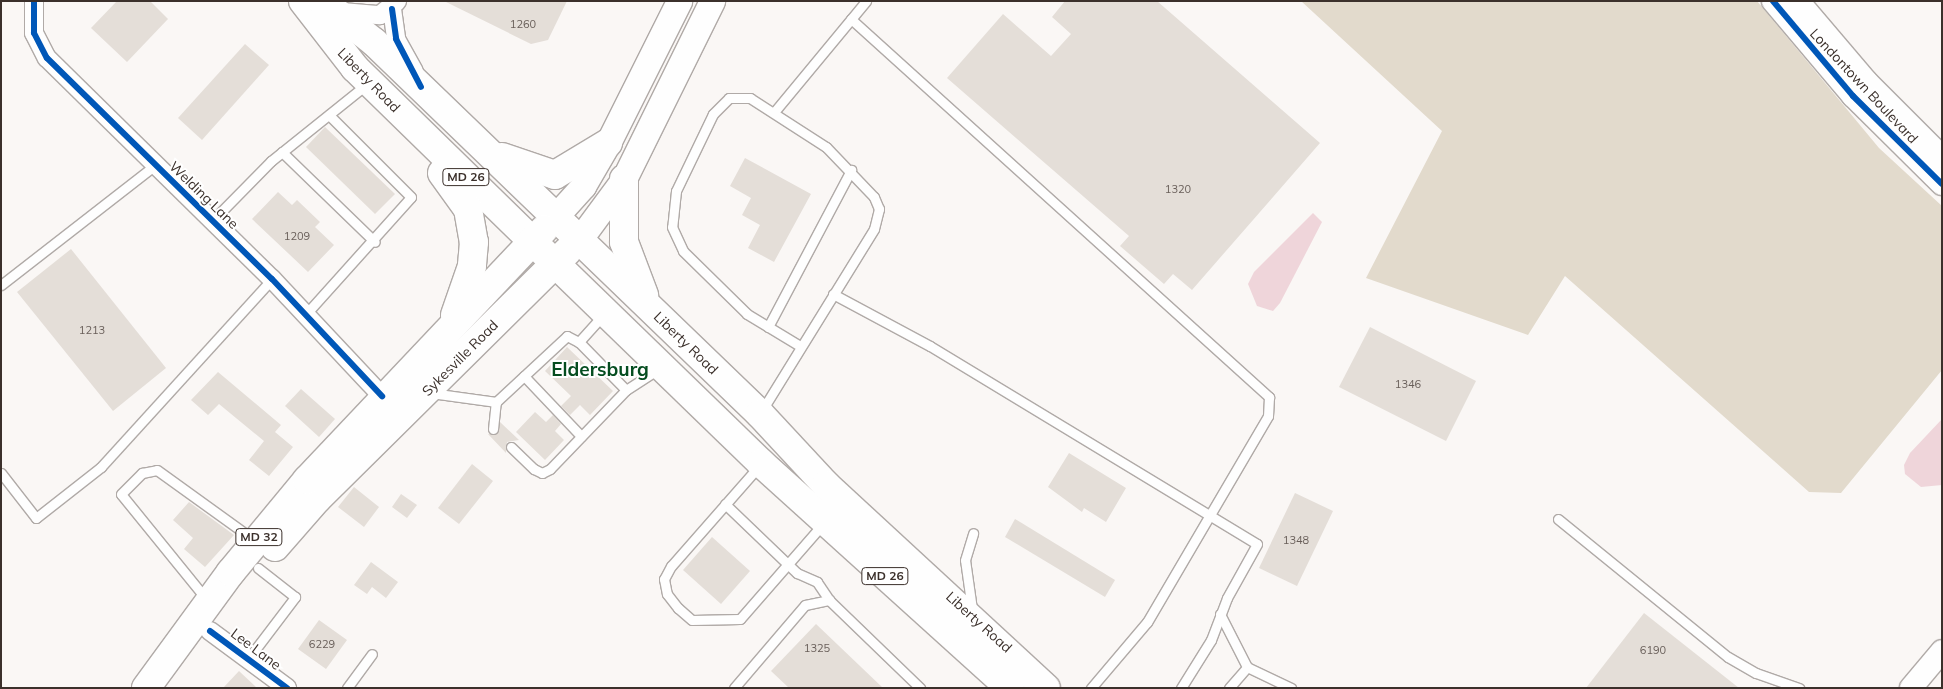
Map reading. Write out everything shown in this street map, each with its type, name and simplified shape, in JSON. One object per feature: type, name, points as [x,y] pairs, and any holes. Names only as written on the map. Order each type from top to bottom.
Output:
[{"type":"main road","name":"Liberty Road","points":[[303,1],[369,82],[400,113],[761,463],[1010,688]]},
{"type":"main road","name":"Sykesville Road","points":[[146,688],[208,602],[256,541],[382,396],[583,186],[608,143],[679,1]]},
{"type":"main road","name":"Sykesville Road","points":[[168,688],[258,568],[317,499],[579,240],[624,179],[712,1]]},
{"type":"main road","name":"Liberty Road","points":[[329,6],[421,87],[760,414],[826,485],[973,617],[1046,688]]},
{"type":"main road","points":[[400,113],[417,147],[459,190],[472,227],[472,266],[452,324]]},
{"type":"main road","points":[[484,148],[524,168],[555,175],[608,143]]},
{"type":"main road","points":[[624,179],[624,242],[649,308]]},
{"type":"street","name":"Welding Lane","points":[[34,1],[34,33],[47,58],[272,279],[382,396]]},
{"type":"street","name":"Londontown Boulevard","points":[[1773,1],[1860,89],[1942,184]]},
{"type":"street","name":"Londontown Boulevard","points":[[1798,1],[1860,89],[1942,157]]},
{"type":"street","points":[[329,6],[366,17],[395,5],[396,39],[421,87]]},
{"type":"street","name":"Lee Lane","points":[[210,631],[287,688]]},
{"type":"street","points":[[1911,688],[1942,651]]},
{"type":"lane","points":[[775,111],[866,1]]},
{"type":"lane","points":[[851,19],[1265,389],[1268,416],[1209,518],[1141,630],[1091,688]]},
{"type":"lane","points":[[212,221],[282,152],[369,82]]},
{"type":"lane","points":[[760,414],[879,218],[874,197],[851,170],[830,150],[775,111],[740,95],[722,104],[671,208],[672,226],[683,251],[747,314],[800,346]]},
{"type":"lane","points":[[306,314],[376,242],[411,197],[329,114]]},
{"type":"lane","points":[[282,152],[376,242]]},
{"type":"lane","points":[[1,285],[155,165]]},
{"type":"lane","points":[[768,327],[851,170]]},
{"type":"lane","points":[[1,473],[36,518],[101,467],[272,279]]},
{"type":"lane","points":[[833,294],[930,346],[1209,518],[1258,544],[1220,614],[1211,640],[1181,688]]},
{"type":"lane","points":[[579,342],[606,312]]},
{"type":"lane","points":[[493,429],[496,402],[567,336],[579,342],[626,390]]},
{"type":"lane","points":[[511,447],[542,473],[626,390],[662,366]]},
{"type":"lane","points":[[524,376],[581,436]]},
{"type":"lane","points":[[426,392],[496,402]]},
{"type":"lane","points":[[761,463],[664,578],[667,594],[678,608],[692,620],[740,619],[825,522]]},
{"type":"lane","points":[[208,602],[121,494],[142,473],[157,470],[256,541]]},
{"type":"lane","points":[[725,504],[789,563],[797,573],[817,582],[828,600],[920,688]]},
{"type":"lane","points":[[1558,519],[1728,657],[1756,673],[1799,688]]},
{"type":"lane","points":[[973,533],[964,560],[973,617]]},
{"type":"lane","points":[[248,659],[295,597],[258,568]]},
{"type":"lane","points":[[734,688],[805,605],[828,600]]},
{"type":"lane","points":[[1220,614],[1247,667],[1291,688]]},
{"type":"lane","points":[[347,688],[372,654]]},
{"type":"lane","points":[[1229,688],[1247,667]]},
{"type":"shaded area","points":[[1301,1],[1757,1],[1879,148],[1942,206],[1942,370],[1841,493],[1809,492],[1565,276],[1528,335],[1366,278],[1442,131]]},
{"type":"shaded area","points":[[1313,213],[1322,222],[1280,303],[1273,311],[1257,306],[1248,284],[1254,272]]},
{"type":"shaded area","points":[[1942,419],[1942,485],[1921,487],[1905,474],[1904,465],[1910,453]]},
{"type":"building","points":[[117,1],[150,1],[168,19],[127,62],[91,28]]},
{"type":"building","points":[[444,1],[567,1],[548,40],[531,44]]},
{"type":"building","points":[[1065,1],[1157,1],[1320,143],[1192,290],[1173,274],[1164,284],[1120,246],[1129,236],[947,78],[1003,14],[1051,56],[1071,34],[1052,17]]},
{"type":"building","points":[[245,44],[269,65],[202,140],[178,118]]},
{"type":"building","points":[[325,127],[395,194],[375,214],[306,147]]},
{"type":"building","points":[[745,158],[811,194],[774,262],[748,248],[760,225],[742,215],[751,198],[730,186]]},
{"type":"building","points":[[278,192],[292,205],[297,200],[320,222],[315,227],[334,245],[308,272],[252,219]]},
{"type":"building","points":[[71,249],[166,368],[113,411],[17,292]]},
{"type":"building","points":[[1370,327],[1476,381],[1446,441],[1339,387]]},
{"type":"building","points":[[567,347],[613,391],[590,415],[580,405],[570,415],[561,406],[571,396],[545,371]]},
{"type":"building","points":[[218,372],[281,425],[275,432],[293,447],[269,476],[249,460],[264,441],[219,404],[208,415],[191,400]]},
{"type":"building","points":[[301,389],[335,419],[319,437],[285,406]]},
{"type":"building","points":[[535,412],[546,422],[553,415],[561,424],[555,431],[564,440],[545,460],[516,432]]},
{"type":"building","points":[[500,422],[519,440],[507,442],[506,453],[488,434],[498,433]]},
{"type":"building","points":[[1069,453],[1126,488],[1106,522],[1084,508],[1082,512],[1048,487]]},
{"type":"building","points":[[472,464],[493,481],[459,524],[438,508]]},
{"type":"building","points":[[354,487],[379,507],[364,527],[338,507]]},
{"type":"building","points":[[1295,493],[1333,511],[1297,586],[1259,568]]},
{"type":"building","points":[[401,494],[417,505],[407,518],[392,507]]},
{"type":"building","points":[[189,502],[234,535],[205,567],[184,549],[193,538],[173,520]]},
{"type":"building","points":[[1015,519],[1115,580],[1105,597],[1005,537]]},
{"type":"building","points":[[712,537],[750,571],[721,604],[683,570]]},
{"type":"building","points":[[371,562],[398,582],[386,598],[372,587],[367,594],[354,585]]},
{"type":"building","points":[[1644,613],[1739,688],[1586,688]]},
{"type":"building","points":[[319,620],[347,640],[326,669],[298,649]]},
{"type":"building","points":[[816,624],[883,688],[789,688],[771,671]]},
{"type":"building","points":[[239,671],[257,688],[223,688]]},
{"type":"cycle path","points":[[34,1],[34,33],[47,58],[272,279],[382,396]]},
{"type":"cycle path","points":[[1773,1],[1853,96],[1942,184]]},
{"type":"cycle path","points":[[392,9],[396,39],[421,87]]},
{"type":"cycle path","points":[[210,631],[287,688]]},
{"type":"district","name":"Eldersburg","points":[[600,370]]}]
